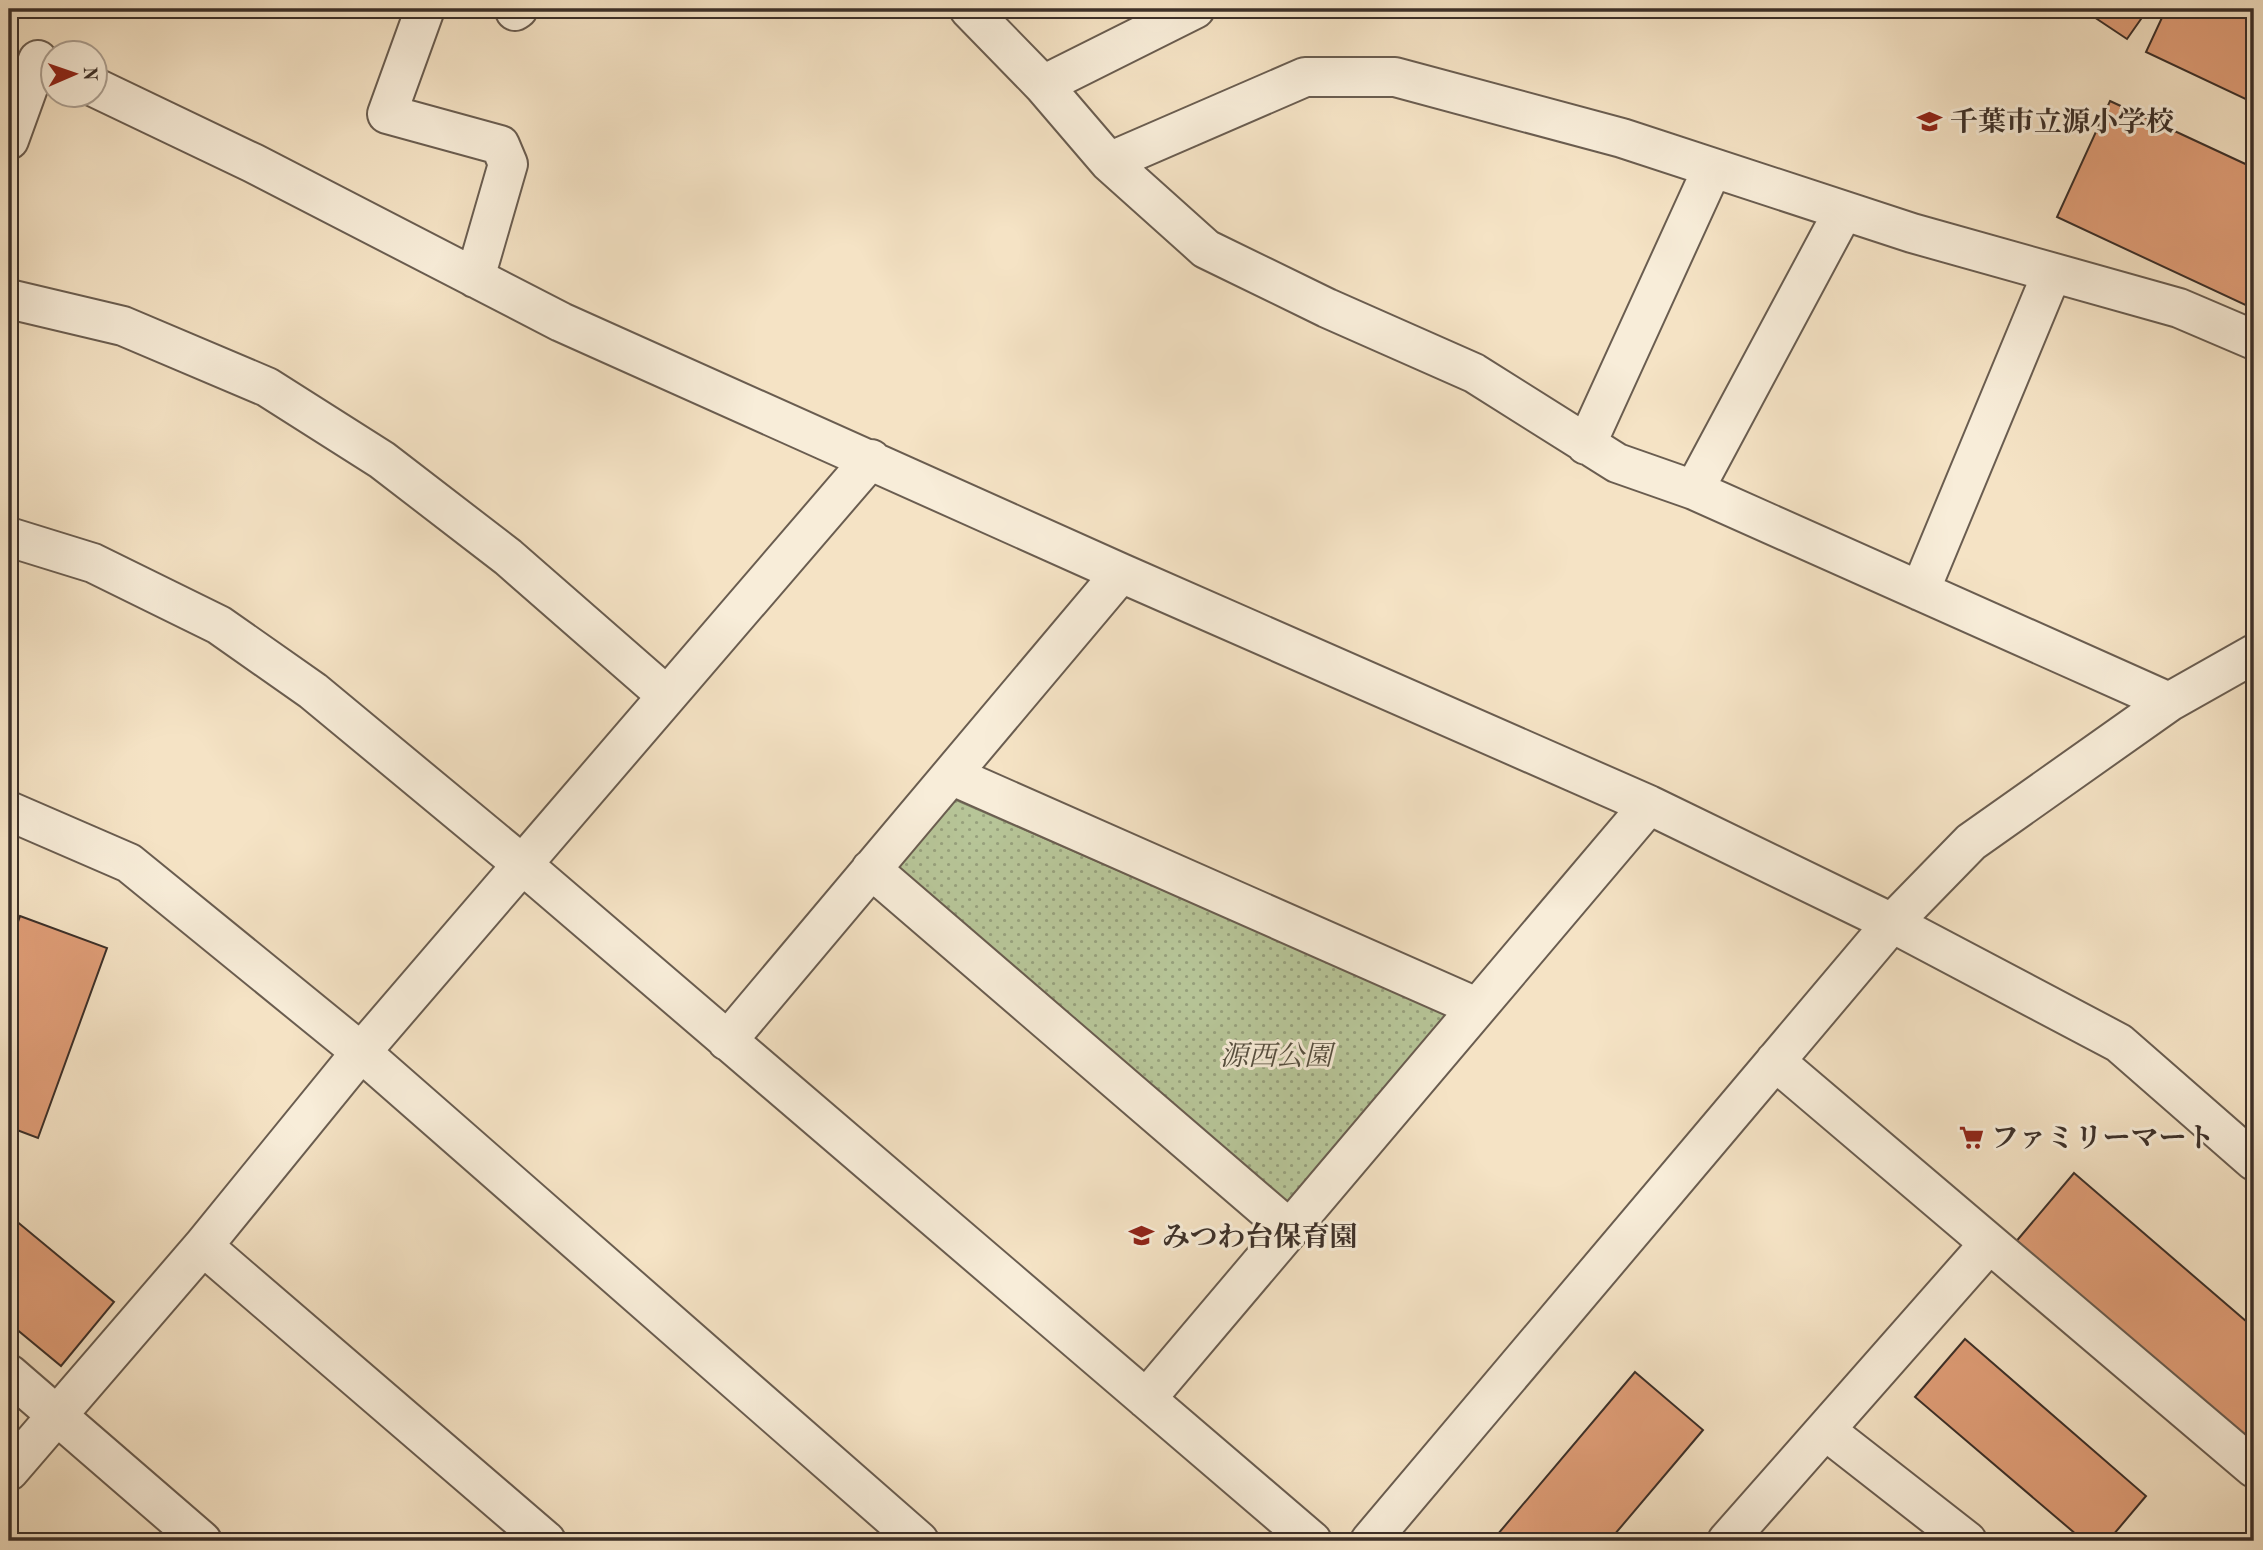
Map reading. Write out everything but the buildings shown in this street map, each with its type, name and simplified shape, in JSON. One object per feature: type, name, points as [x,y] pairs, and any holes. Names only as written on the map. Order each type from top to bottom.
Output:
[{"type":"street","points":[[425,9],[387,114],[500,145],[508,164],[475,278]]},
{"type":"street","points":[[969,9],[1043,85],[1109,162],[1206,249],[1327,308],[1474,373],[1617,463],[1694,490],[2169,702]]},
{"type":"street","points":[[1043,85],[1195,9]]},
{"type":"street","points":[[9,139],[33,58]]},
{"type":"street","points":[[1109,162],[1305,77],[1395,77],[1622,138],[1802,200],[2179,308],[2254,340]]},
{"type":"street","points":[[108,94],[253,163],[561,322],[1121,573],[1649,805],[1892,923],[2119,1043],[2254,1161]]},
{"type":"street","points":[[1586,445],[1712,169]]},
{"type":"street","points":[[1694,490],[1843,212]]},
{"type":"street","points":[[1920,591],[2052,273]]},
{"type":"street","points":[[9,299],[123,326],[267,387],[382,460],[508,557],[667,696]]},
{"type":"street","points":[[9,1471],[204,1246],[361,1052],[871,459]]},
{"type":"street","points":[[9,537],[93,563],[219,625],[313,691],[523,865],[1311,1541]]},
{"type":"street","points":[[727,1041],[1121,573]]},
{"type":"street","points":[[1370,1541],[1892,923],[1971,842],[2169,702],[2254,654]]},
{"type":"street","points":[[951,775],[1476,1007]]},
{"type":"street","points":[[1146,1399],[1649,805]]},
{"type":"street","points":[[9,811],[129,863],[361,1052],[919,1541]]},
{"type":"street","points":[[871,869],[1289,1228]]},
{"type":"street","points":[[1775,1061],[1988,1245],[2254,1468]]},
{"type":"street","points":[[1727,1541],[1988,1245]]},
{"type":"street","points":[[204,1246],[546,1541]]},
{"type":"street","points":[[9,1374],[202,1541]]},
{"type":"street","points":[[1825,1430],[1968,1541]]},
{"type":"green space","name":"源西公園","points":[[954,799],[1450,1015],[1288,1206],[901,881],[896,854]]},
{"type":"place","name":"千葉市立源小学校","points":[[1930,121]]},
{"type":"place","name":"ファミリーマート","points":[[1971,1137]]},
{"type":"place","name":"みつわ台保育園","points":[[1142,1236]]}]
